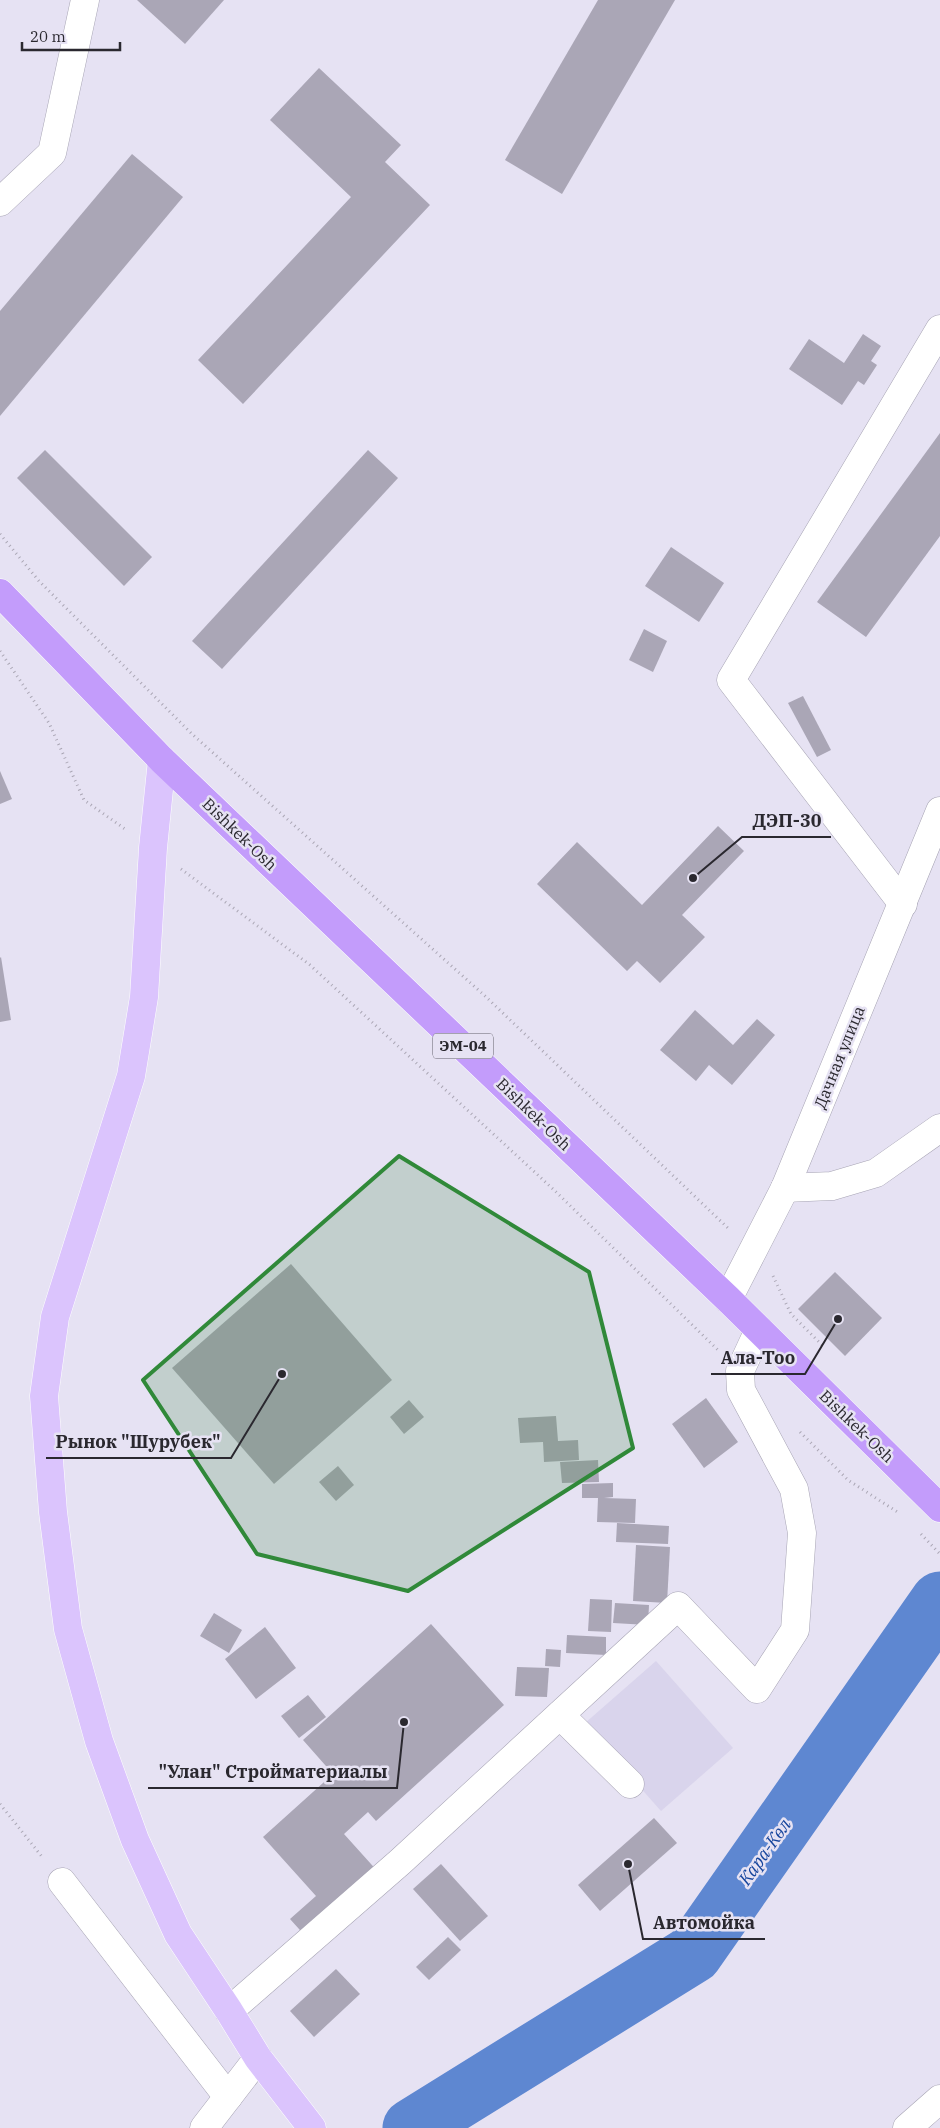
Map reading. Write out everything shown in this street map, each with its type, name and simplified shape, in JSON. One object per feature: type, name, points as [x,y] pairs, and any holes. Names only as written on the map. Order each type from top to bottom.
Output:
[{"type":"highway","name":"Bishkek-Osh","points":[[0,593],[162,760],[728,1298],[935,1502]]},
{"type":"main road","points":[[162,760],[153,848],[144,997],[130,1076],[55,1317],[44,1396],[53,1512],[68,1629],[99,1741],[135,1840],[178,1934],[258,2058],[308,2123]]},
{"type":"street","points":[[0,202],[52,153],[85,0]]},
{"type":"street","points":[[903,904],[731,680],[940,329]]},
{"type":"street","name":"Дачная улица","points":[[728,1298],[785,1188],[940,812]]},
{"type":"street","points":[[785,1188],[832,1186],[876,1173],[940,1128]]},
{"type":"street","points":[[229,2011],[400,1862],[678,1606],[757,1689],[795,1630],[802,1532],[794,1490],[741,1390],[740,1371],[759,1330]]},
{"type":"street","points":[[560,1715],[630,1784]]},
{"type":"street","points":[[62,1882],[228,2097]]},
{"type":"street","points":[[204,2128],[258,2058]]},
{"type":"street","points":[[907,2128],[940,2099]]},
{"type":"path","points":[[0,534],[39,581],[192,734],[484,995],[752,1252],[772,1272],[791,1314],[825,1348]]},
{"type":"path","points":[[0,651],[49,723],[84,800],[153,848],[310,965],[553,1190],[740,1371]]},
{"type":"path","points":[[794,1426],[848,1480],[907,1518]]},
{"type":"path","points":[[920,1533],[940,1554]]},
{"type":"path","points":[[0,1804],[62,1882]]},
{"type":"highlighted area","points":[[399,1156],[589,1272],[633,1448],[408,1591],[257,1554],[143,1380]]},
{"type":"shaded area","points":[[656,1661],[733,1748],[661,1811],[584,1724]]},
{"type":"building","points":[[137,0],[224,0],[185,44]]},
{"type":"building","points":[[598,0],[675,0],[562,194],[505,160]]},
{"type":"building","points":[[319,68],[401,145],[385,162],[430,205],[243,404],[198,360],[351,197],[270,120]]},
{"type":"building","points":[[132,154],[183,197],[0,416],[0,311]]},
{"type":"building","points":[[863,334],[881,346],[871,361],[877,365],[864,385],[858,381],[842,405],[789,369],[809,339],[844,363]]},
{"type":"building","points":[[940,433],[940,536],[866,637],[817,602]]},
{"type":"building","points":[[45,450],[152,557],[124,586],[17,478]]},
{"type":"building","points":[[368,450],[398,478],[222,669],[192,641]]},
{"type":"building","points":[[671,547],[724,583],[699,622],[645,586]]},
{"type":"building","points":[[644,629],[667,641],[653,672],[629,660]]},
{"type":"building","points":[[803,696],[831,750],[817,757],[788,703]]},
{"type":"building","points":[[0,771],[12,799],[0,804]]},
{"type":"building","points":[[718,826],[744,851],[682,915],[705,937],[660,983],[637,961],[627,971],[537,884],[577,842],[642,905]]},
{"type":"building","points":[[0,958],[11,1020],[0,1022]]},
{"type":"building","points":[[695,1010],[733,1045],[757,1019],[775,1035],[732,1085],[709,1065],[696,1081],[660,1050]]},
{"type":"building","points":[[291,1264],[392,1380],[274,1484],[172,1368]]},
{"type":"building","points":[[835,1272],[882,1318],[845,1356],[798,1309]]},
{"type":"building","points":[[706,1398],[738,1442],[704,1468],[672,1424]]},
{"type":"building","points":[[409,1400],[424,1417],[404,1434],[390,1417]]},
{"type":"building","points":[[556,1416],[558,1441],[578,1440],[579,1460],[544,1462],[543,1442],[520,1443],[518,1418]]},
{"type":"building","points":[[598,1460],[599,1482],[562,1483],[560,1462]]},
{"type":"building","points":[[338,1466],[354,1485],[336,1501],[319,1482]]},
{"type":"building","points":[[613,1483],[613,1497],[604,1498],[636,1499],[635,1523],[597,1522],[598,1498],[582,1498],[582,1484]]},
{"type":"building","points":[[617,1523],[669,1526],[668,1544],[616,1542]]},
{"type":"building","points":[[636,1545],[670,1547],[667,1603],[633,1601]]},
{"type":"building","points":[[590,1599],[612,1600],[611,1632],[588,1631]]},
{"type":"building","points":[[615,1603],[649,1605],[648,1625],[613,1623]]},
{"type":"building","points":[[214,1613],[242,1630],[229,1653],[200,1636]]},
{"type":"building","points":[[431,1624],[504,1705],[376,1821],[368,1812],[344,1834],[380,1874],[308,1939],[290,1919],[316,1896],[263,1837],[333,1774],[303,1740]]},
{"type":"building","points":[[265,1627],[296,1668],[256,1699],[225,1659]]},
{"type":"building","points":[[567,1635],[606,1637],[606,1655],[566,1653]]},
{"type":"building","points":[[546,1649],[561,1650],[560,1667],[545,1666]]},
{"type":"building","points":[[517,1667],[549,1668],[547,1697],[515,1696]]},
{"type":"building","points":[[308,1695],[326,1717],[299,1738],[281,1716]]},
{"type":"building","points":[[654,1818],[677,1843],[600,1911],[578,1885]]},
{"type":"building","points":[[441,1864],[488,1916],[460,1941],[413,1889]]},
{"type":"building","points":[[448,1937],[461,1950],[429,1980],[416,1967]]},
{"type":"building","points":[[336,1969],[360,1994],[314,2037],[290,2011]]},
{"type":"waterway","name":"Кара-Көл","points":[[412,2128],[693,1954],[940,1601]]},
{"type":"place","name":"ДЭП-30","points":[[693,878]]},
{"type":"place","name":"Ала-Тоо","points":[[838,1319]]},
{"type":"place","name":"Рынок \"Шурубек\"","points":[[282,1374]]},
{"type":"place","name":"\"Улан\" Стройматериалы","points":[[404,1722]]},
{"type":"place","name":"Автомойка","points":[[628,1864]]}]
